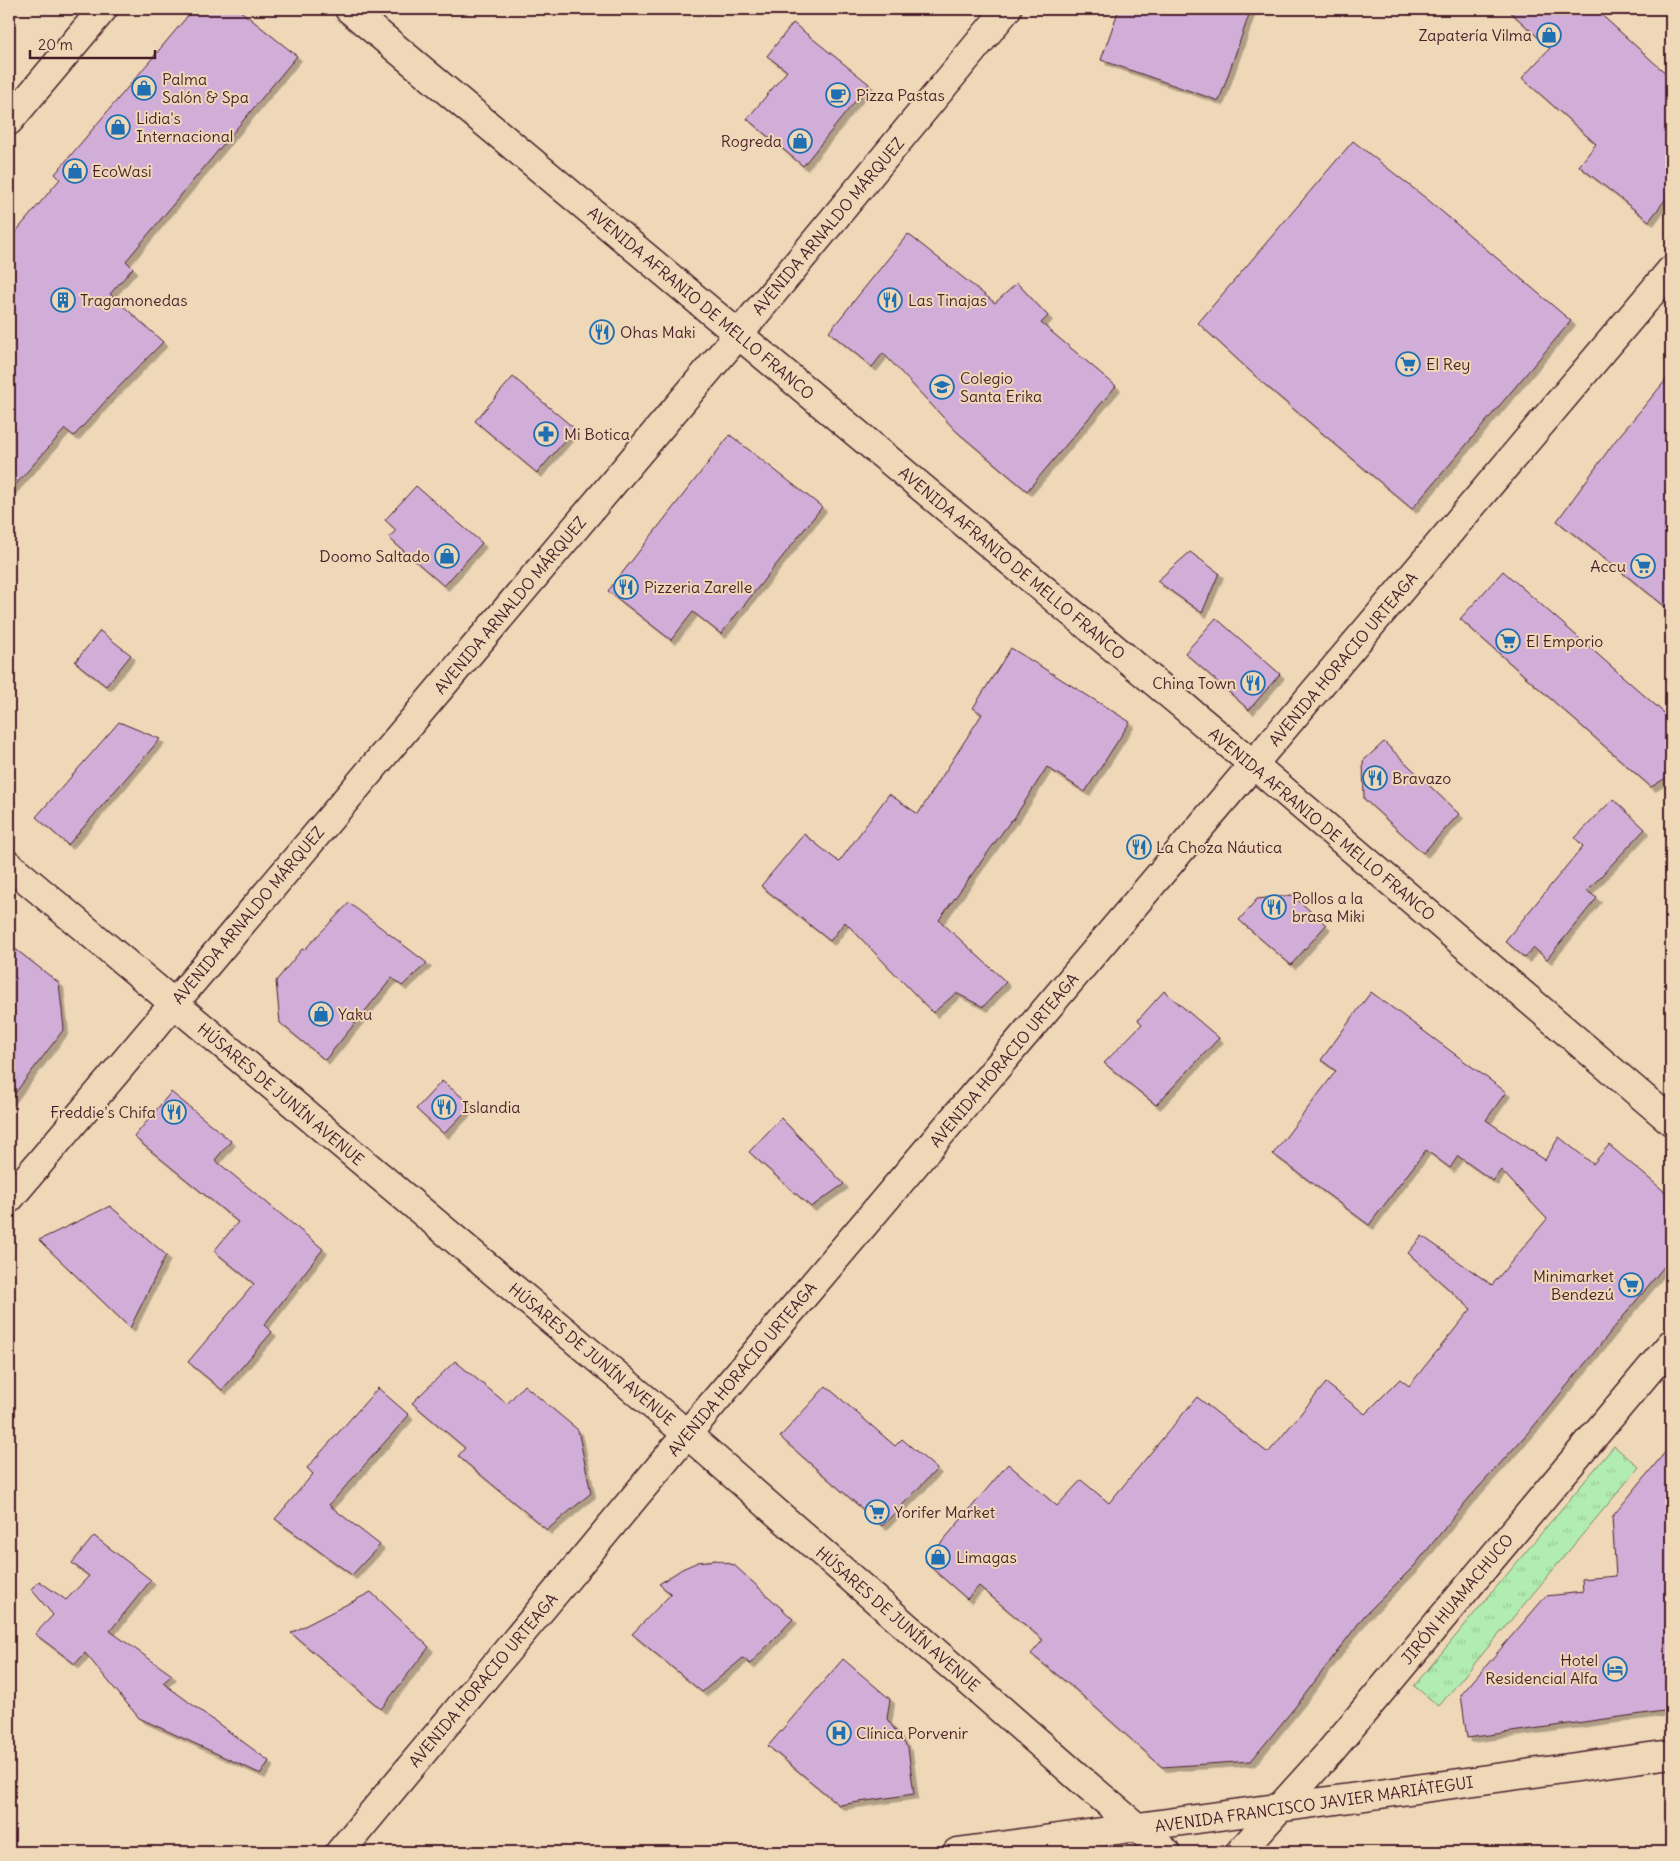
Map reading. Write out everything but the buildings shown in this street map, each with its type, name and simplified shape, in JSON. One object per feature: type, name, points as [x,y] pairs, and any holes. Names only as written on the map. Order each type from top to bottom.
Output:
[{"type":"street","points":[[9,121],[103,9]]},
{"type":"street","name":"AVENIDA AFRANIO DE MELLO FRANCO","points":[[349,9],[1254,765],[1671,1121]]},
{"type":"street","name":"AVENIDA ARNALDO MÁRQUEZ","points":[[9,1199],[738,335],[1007,9]]},
{"type":"street","name":"AVENIDA HORACIO URTEAGA","points":[[340,1852],[687,1434],[1671,270]]},
{"type":"street","name":"HÚSARES DE JUNÍN AVENUE","points":[[9,865],[687,1434],[1166,1852]]},
{"type":"street","name":"JIRÓN HUAMACHUCO","points":[[1240,1852],[1279,1809],[1671,1344]]},
{"type":"street","name":"AVENIDA FRANCISCO JAVIER MARIÁTEGUI","points":[[957,1852],[1139,1829],[1671,1754]]},
{"type":"green space","points":[[1614,1446],[1639,1467],[1439,1706],[1414,1686]]},
{"type":"place","name":"Zapatería Vilma","points":[[1549,35]]},
{"type":"place","name":"Palma Salón & Spa","points":[[144,88]]},
{"type":"place","name":"Pizza Pastas","points":[[838,95]]},
{"type":"place","name":"Lidia's Internacional","points":[[118,127]]},
{"type":"place","name":"Rogreda","points":[[800,141]]},
{"type":"place","name":"EcoWasi","points":[[75,171]]},
{"type":"place","name":"Tragamonedas","points":[[63,300]]},
{"type":"place","name":"Las Tinajas","points":[[890,300]]},
{"type":"place","name":"Ohas Maki","points":[[602,332]]},
{"type":"place","name":"El Rey","points":[[1408,364]]},
{"type":"place","name":"Colegio Santa Erika","points":[[942,387]]},
{"type":"place","name":"Mi Botica","points":[[546,434]]},
{"type":"place","name":"Doomo Saltado","points":[[447,556]]},
{"type":"place","name":"Accu","points":[[1643,566]]},
{"type":"place","name":"Pizzeria Zarelle","points":[[626,587]]},
{"type":"place","name":"El Emporio","points":[[1508,641]]},
{"type":"place","name":"China Town","points":[[1253,683]]},
{"type":"place","name":"Bravazo","points":[[1375,778]]},
{"type":"place","name":"La Choza Náutica","points":[[1139,847]]},
{"type":"place","name":"Pollos a la brasa Miki","points":[[1274,907]]},
{"type":"place","name":"Yaku","points":[[321,1014]]},
{"type":"place","name":"Islandia","points":[[444,1107]]},
{"type":"place","name":"Freddie's Chifa","points":[[174,1112]]},
{"type":"place","name":"Minimarket Bendezú","points":[[1631,1285]]},
{"type":"place","name":"Yorifer Market","points":[[877,1512]]},
{"type":"place","name":"Limagas","points":[[938,1557]]},
{"type":"place","name":"Hotel Residencial Alfa","points":[[1615,1669]]},
{"type":"place","name":"Clínica Porvenir","points":[[839,1733]]}]
